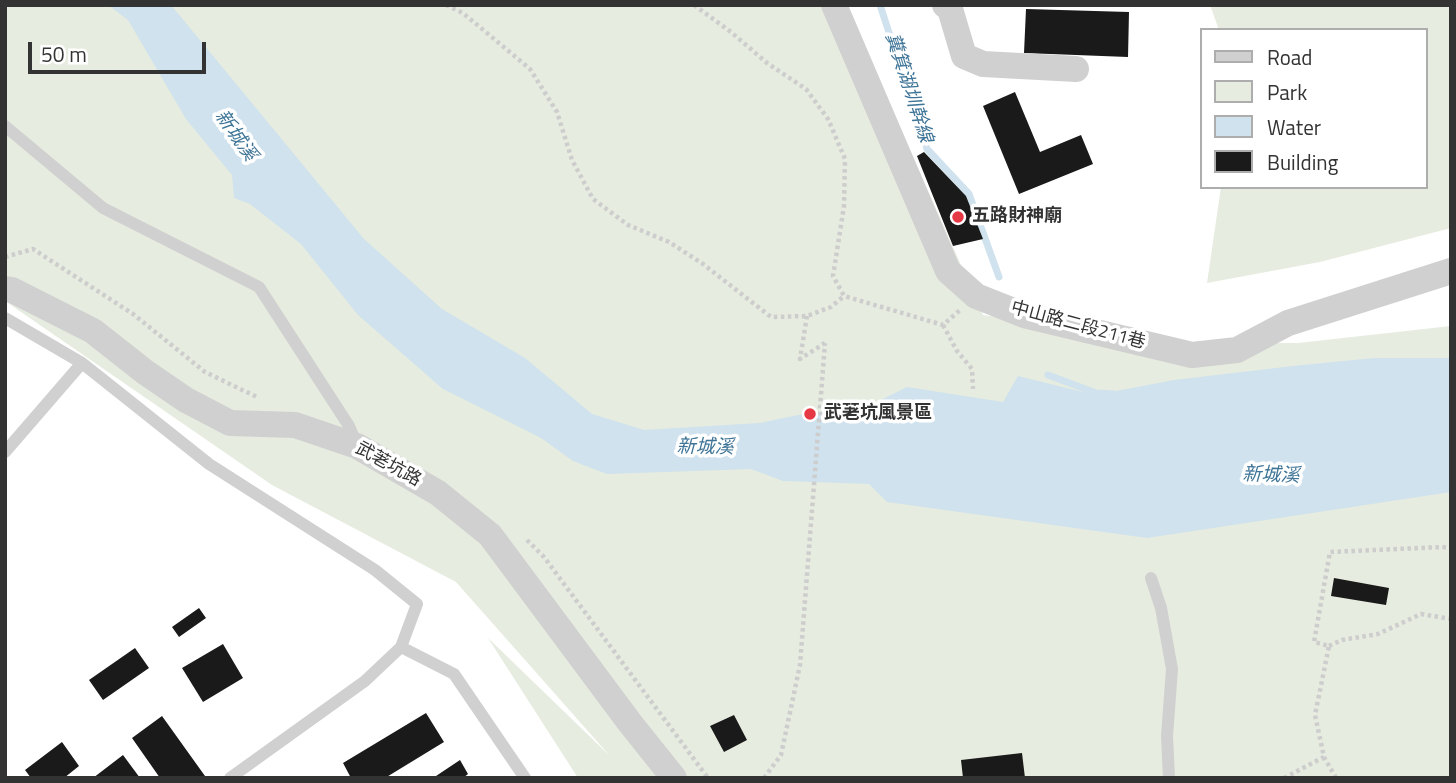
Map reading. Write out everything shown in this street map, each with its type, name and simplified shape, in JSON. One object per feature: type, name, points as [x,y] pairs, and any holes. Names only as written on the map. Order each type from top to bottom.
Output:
[{"type":"street","name":"中山路二段211巷","points":[[834,5],[948,271],[976,296],[1024,315],[1192,355],[1237,350],[1288,323],[1451,271]]},
{"type":"street","points":[[945,5],[950,9],[964,56],[983,64],[1076,69]]},
{"type":"street","name":"武荖坑路","points":[[5,289],[12,290],[93,331],[186,400],[230,423],[295,425],[357,446],[438,494],[490,535],[674,778]]},
{"type":"lane","points":[[5,126],[103,208],[259,287],[349,426],[357,446]]},
{"type":"lane","points":[[5,318],[82,363],[209,464],[375,570],[416,604],[401,647],[365,681],[230,778]]},
{"type":"lane","points":[[5,452],[82,363]]},
{"type":"lane","points":[[1151,578],[1161,608],[1172,669],[1167,736],[1169,778]]},
{"type":"lane","points":[[401,647],[454,674],[525,778]]},
{"type":"path","points":[[446,5],[463,13],[530,69],[556,112],[572,160],[593,199],[628,225],[669,242],[703,264],[771,317],[807,316],[831,307],[844,296]]},
{"type":"path","points":[[694,5],[767,63],[806,89],[828,119],[845,159],[844,206],[832,276],[844,296],[943,325],[957,351],[972,369],[974,389]]},
{"type":"path","points":[[943,325],[976,296]]},
{"type":"path","points":[[764,778],[781,755],[800,665],[825,343],[800,359],[807,316]]},
{"type":"path","points":[[1451,548],[1330,552],[1314,642],[1329,646],[1342,640],[1378,634],[1421,614],[1451,619]]},
{"type":"path","points":[[1329,646],[1315,715],[1324,757],[1336,778]]},
{"type":"path","points":[[1284,778],[1324,757]]},
{"type":"green space","name":"武荖坑風景區","points":[[5,5],[846,5],[983,315],[1166,343],[1298,343],[1451,326],[1451,778],[578,778],[488,638],[610,756],[456,582],[272,485],[5,301]]},
{"type":"green space","points":[[1210,5],[1451,5],[1451,228],[1320,262],[1207,283],[1221,189],[1428,189],[1428,28],[1218,28]]},
{"type":"water","name":"新城溪","points":[[108,5],[171,5],[364,239],[442,309],[525,358],[592,414],[644,430],[760,423],[873,404],[907,387],[1003,402],[1018,376],[1095,395],[1174,380],[1293,366],[1374,358],[1451,358],[1451,492],[1147,538],[887,502],[869,484],[783,481],[751,469],[607,474],[573,461],[541,438],[443,389],[358,315],[301,244],[250,204],[234,198],[232,175],[186,119],[128,20]]},
{"type":"building","points":[[1026,9],[1129,12],[1128,57],[1024,53]]},
{"type":"building","points":[[1015,92],[1040,152],[1081,135],[1093,164],[1019,194],[983,106]]},
{"type":"building","name":"五路財神廟","points":[[924,152],[966,196],[983,239],[953,246],[917,156]]},
{"type":"building","points":[[1334,578],[1389,588],[1386,605],[1331,596]]},
{"type":"building","points":[[199,608],[206,618],[179,637],[172,627]]},
{"type":"building","points":[[223,644],[243,678],[203,702],[182,668]]},
{"type":"building","points":[[135,648],[149,668],[103,700],[89,680]]},
{"type":"building","points":[[426,713],[444,742],[385,778],[351,778],[343,763]]},
{"type":"building","points":[[734,715],[747,740],[724,752],[710,726]]},
{"type":"building","points":[[162,716],[205,776],[160,778],[132,738]]},
{"type":"building","points":[[62,742],[79,766],[64,778],[31,778],[25,770]]},
{"type":"building","points":[[1022,753],[1025,778],[963,778],[961,760]]},
{"type":"building","points":[[123,755],[140,778],[93,778]]},
{"type":"building","points":[[460,760],[468,774],[463,778],[433,778]]},
{"type":"waterway","name":"糞箕湖圳幹線","points":[[880,5],[927,149],[969,194],[999,277]]},
{"type":"waterway","name":"糞箕湖圳幹線","points":[[1048,375],[1096,393],[1113,394]]},
{"type":"place","name":"五路財神廟","points":[[958,217]]},
{"type":"place","name":"武荖坑風景區","points":[[810,414]]}]
